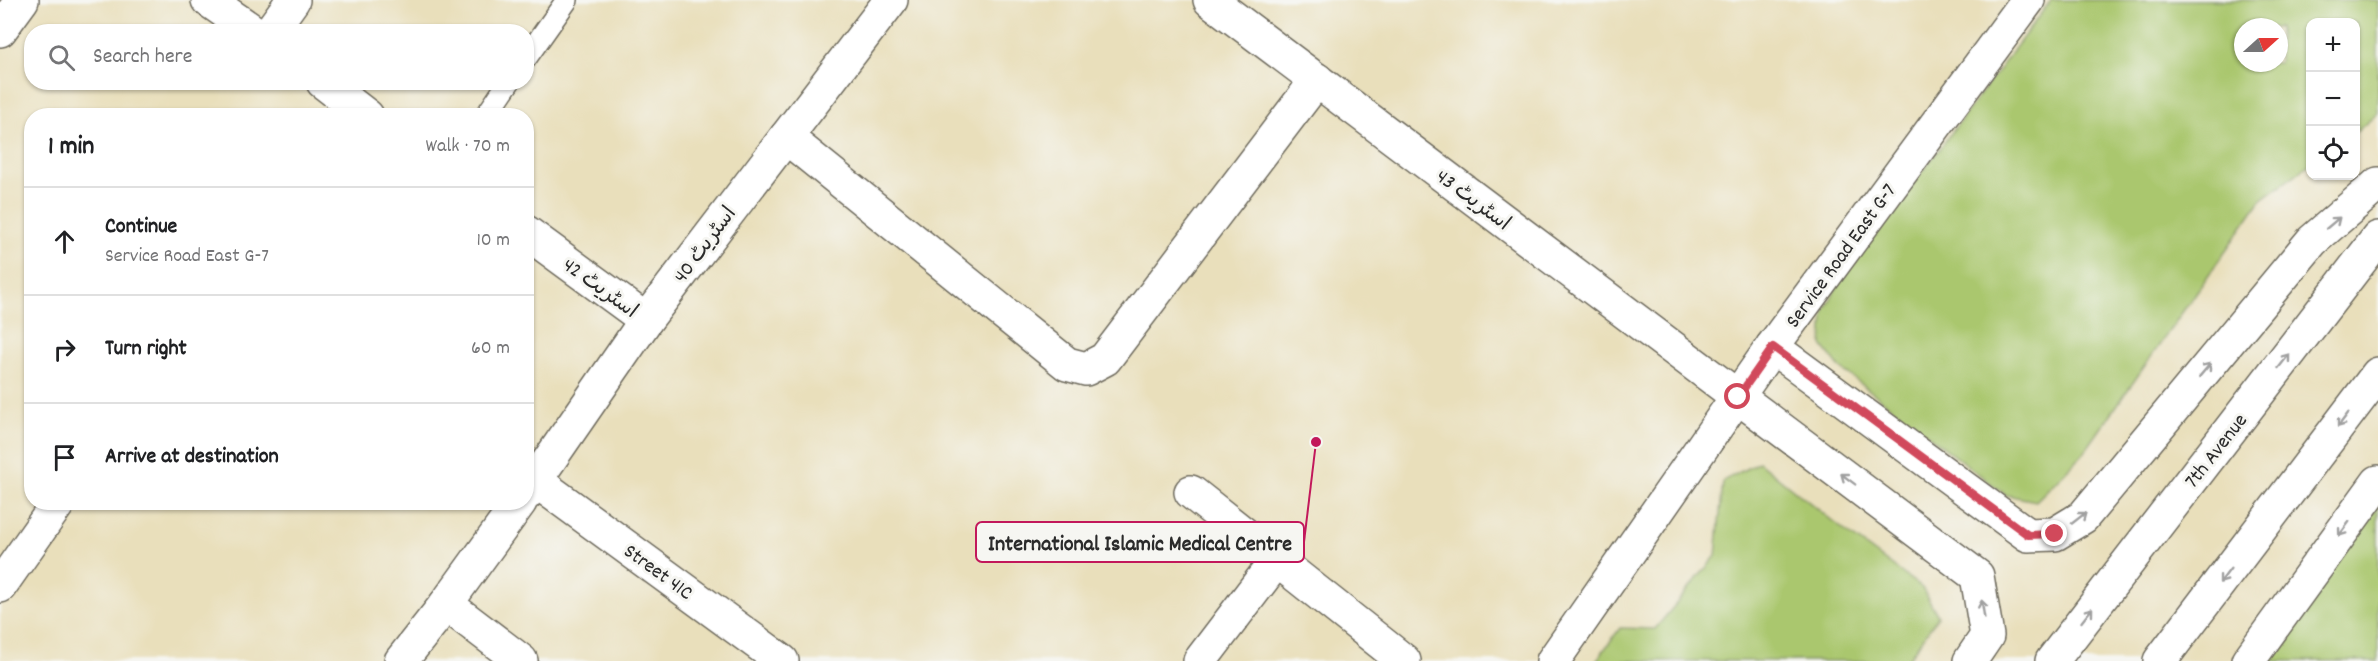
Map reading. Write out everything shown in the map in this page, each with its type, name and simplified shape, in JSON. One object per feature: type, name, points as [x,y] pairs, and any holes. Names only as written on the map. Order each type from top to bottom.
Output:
[{"type":"street","points":[[0,30],[22,0]]},
{"type":"street","points":[[208,0],[242,24]]},
{"type":"street","points":[[276,24],[293,0]]},
{"type":"street","name":"اسٹریٹ 40","points":[[534,483],[646,320],[891,0]]},
{"type":"street","name":"اسٹریٹ 43","points":[[1210,0],[1977,576],[1988,636],[1970,661]]},
{"type":"street","name":"Service Road East G-7","points":[[1553,661],[1773,347],[2028,0]]},
{"type":"street","points":[[786,137],[1068,364],[1086,369],[1106,359],[1317,80]]},
{"type":"street","points":[[1773,347],[2028,535],[2055,534],[2083,517],[2312,241],[2378,184]]},
{"type":"street","name":"اسٹریٹ 42","points":[[534,238],[646,320]]},
{"type":"street","name":"7th Avenue","points":[[2052,661],[2378,238]]},
{"type":"street","points":[[2160,661],[2378,374]]},
{"type":"street","points":[[2248,661],[2378,482]]},
{"type":"street","points":[[1191,492],[1404,661]]},
{"type":"street","name":"Street 41C","points":[[534,496],[782,661]]},
{"type":"street","points":[[0,586],[53,510]]},
{"type":"street","name":"اسٹریٹ 40","points":[[402,661],[515,510]]},
{"type":"street","points":[[1200,661],[1277,560]]},
{"type":"street","points":[[446,604],[522,661]]},
{"type":"lane","points":[[534,47],[567,0]]},
{"type":"lane","points":[[491,108],[504,90]]},
{"type":"green space","points":[[2051,0],[2378,0],[2378,113],[2360,129],[2360,18],[2306,18],[2306,167],[2261,200],[2083,454],[2036,501],[2006,495],[1839,367],[1822,345],[1824,313],[1838,284]]},
{"type":"green space","points":[[1759,462],[1845,531],[1922,588],[1938,616],[1907,661],[1596,661],[1620,628],[1655,629],[1716,556],[1723,481]]},
{"type":"green space","points":[[2378,506],[2378,661],[2265,661]]},
{"type":"place","name":"International Islamic Medical Centre","points":[[1316,442]]},
{"type":"route","points":[[1738,397],[1773,347],[2028,535],[2055,534]]}]
